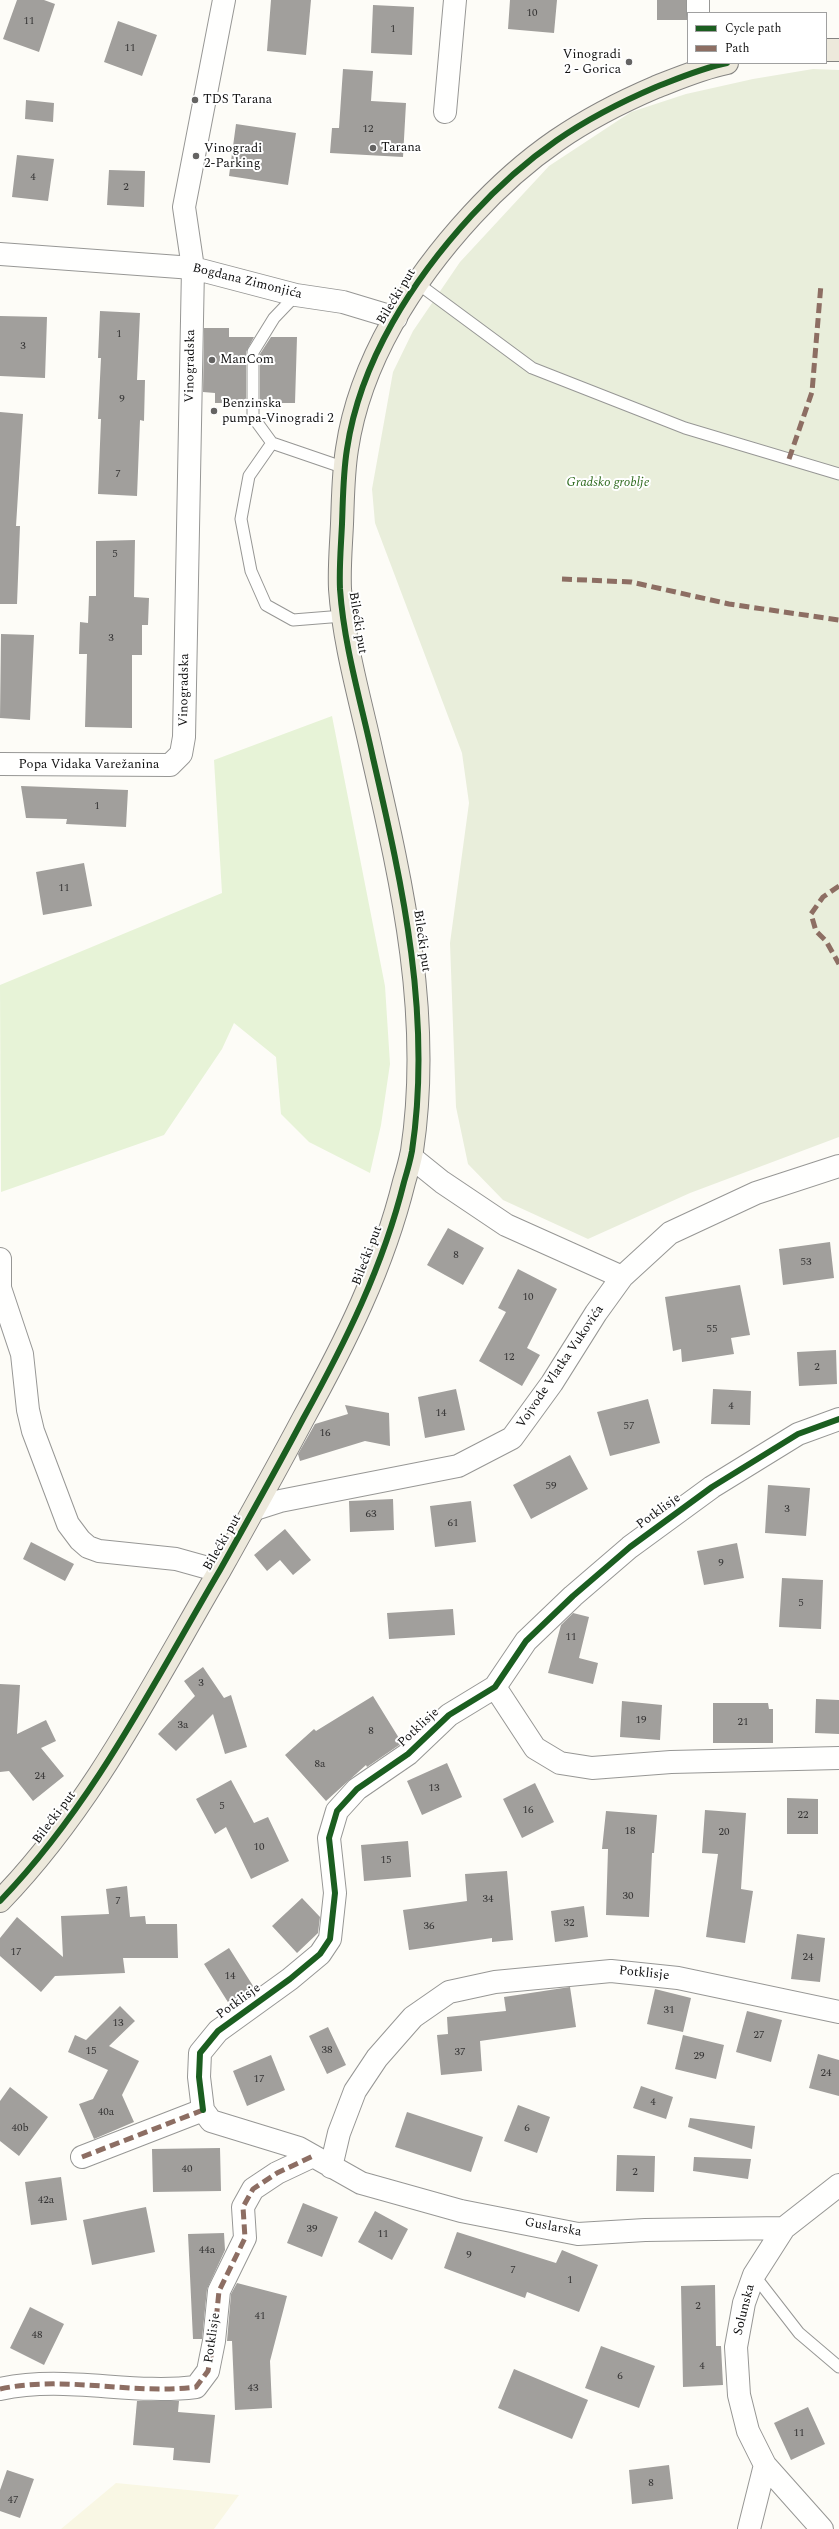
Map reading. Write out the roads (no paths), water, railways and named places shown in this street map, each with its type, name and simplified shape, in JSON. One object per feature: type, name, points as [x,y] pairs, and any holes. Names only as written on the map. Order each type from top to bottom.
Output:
[{"type":"main road","points":[[827,50],[839,50]]},
{"type":"main road","name":"Bilećki put","points":[[0,1901],[20,1880],[62,1828],[116,1750],[255,1509],[352,1325],[383,1256],[411,1157],[418,1096],[420,1033],[410,934],[343,616],[340,560],[345,468],[354,417],[363,390],[396,318],[417,283],[456,233],[494,191],[556,139],[611,107],[716,64]]},
{"type":"street","name":"Vinogradska","points":[[184,737],[193,268],[184,207],[224,0]]},
{"type":"street","points":[[445,112],[455,0]]},
{"type":"street","points":[[698,0],[698,12]]},
{"type":"street","name":"Bogdana Zimonjića","points":[[0,254],[193,268],[296,295],[343,302],[396,318]]},
{"type":"street","name":"Popa Vidaka Varežanina","points":[[0,764],[170,765],[181,754],[184,737]]},
{"type":"street","points":[[411,1157],[442,1182],[506,1225],[622,1277]]},
{"type":"street","name":"Vojvode Vlatka Vukovića","points":[[255,1509],[280,1501],[458,1466],[512,1438],[552,1383],[596,1314],[622,1277],[670,1233],[756,1193],[839,1166]]},
{"type":"street","points":[[0,1259],[0,1288],[22,1354],[28,1410],[36,1438],[68,1524],[80,1540],[88,1547],[99,1551],[176,1559],[219,1571]]},
{"type":"street","name":"Potklisje","points":[[203,2110],[199,2077],[200,2053],[218,2031],[290,1979],[320,1954],[330,1939],[335,1893],[329,1838],[337,1811],[357,1789],[408,1754],[449,1715],[495,1687],[526,1640],[573,1596],[630,1547],[712,1487],[798,1434],[839,1419]]},
{"type":"street","points":[[495,1687],[535,1748],[560,1763],[592,1768],[671,1762],[839,1758]]},
{"type":"street","name":"Potklisje","points":[[331,2167],[339,2133],[359,2084],[377,2058],[413,2018],[449,1992],[496,1982],[611,1970],[678,1978],[839,2012]]},
{"type":"street","points":[[82,2157],[203,2110]]},
{"type":"street","name":"Guslarska","points":[[203,2110],[211,2121],[299,2148],[331,2167],[368,2185],[462,2211],[578,2234],[645,2230],[784,2228]]},
{"type":"street","name":"Potklisje","points":[[0,2389],[18,2386],[66,2383],[171,2390],[196,2387],[208,2371],[214,2341],[218,2291],[230,2271],[245,2238],[243,2208],[254,2189],[277,2173],[313,2156]]},
{"type":"street","name":"Solunska","points":[[822,2529],[765,2465],[748,2431],[738,2395],[736,2347],[744,2303],[754,2275],[784,2228],[839,2185]]},
{"type":"street","points":[[749,2529],[765,2465]]},
{"type":"lane","points":[[417,283],[532,368],[685,428],[839,474]]},
{"type":"lane","points":[[296,295],[274,318],[253,352],[253,417],[272,443],[345,468]]},
{"type":"lane","points":[[272,443],[249,476],[241,519],[251,571],[266,605],[293,620],[343,616]]},
{"type":"lane","points":[[754,2275],[799,2333],[839,2367]]},
{"type":"place","name":"Vinogradi 2 - Gorica","points":[[629,62]]},
{"type":"place","name":"TDS Tarana","points":[[195,100]]},
{"type":"place","name":"Tarana","points":[[373,148]]},
{"type":"place","name":"Vinogradi 2-Parking","points":[[196,156]]},
{"type":"place","name":"ManCom","points":[[212,360]]},
{"type":"place","name":"Benzinska pumpa-Vinogradi 2","points":[[214,411]]},
{"type":"park label","name":"Gradsko groblje","points":[[608,483]]}]
